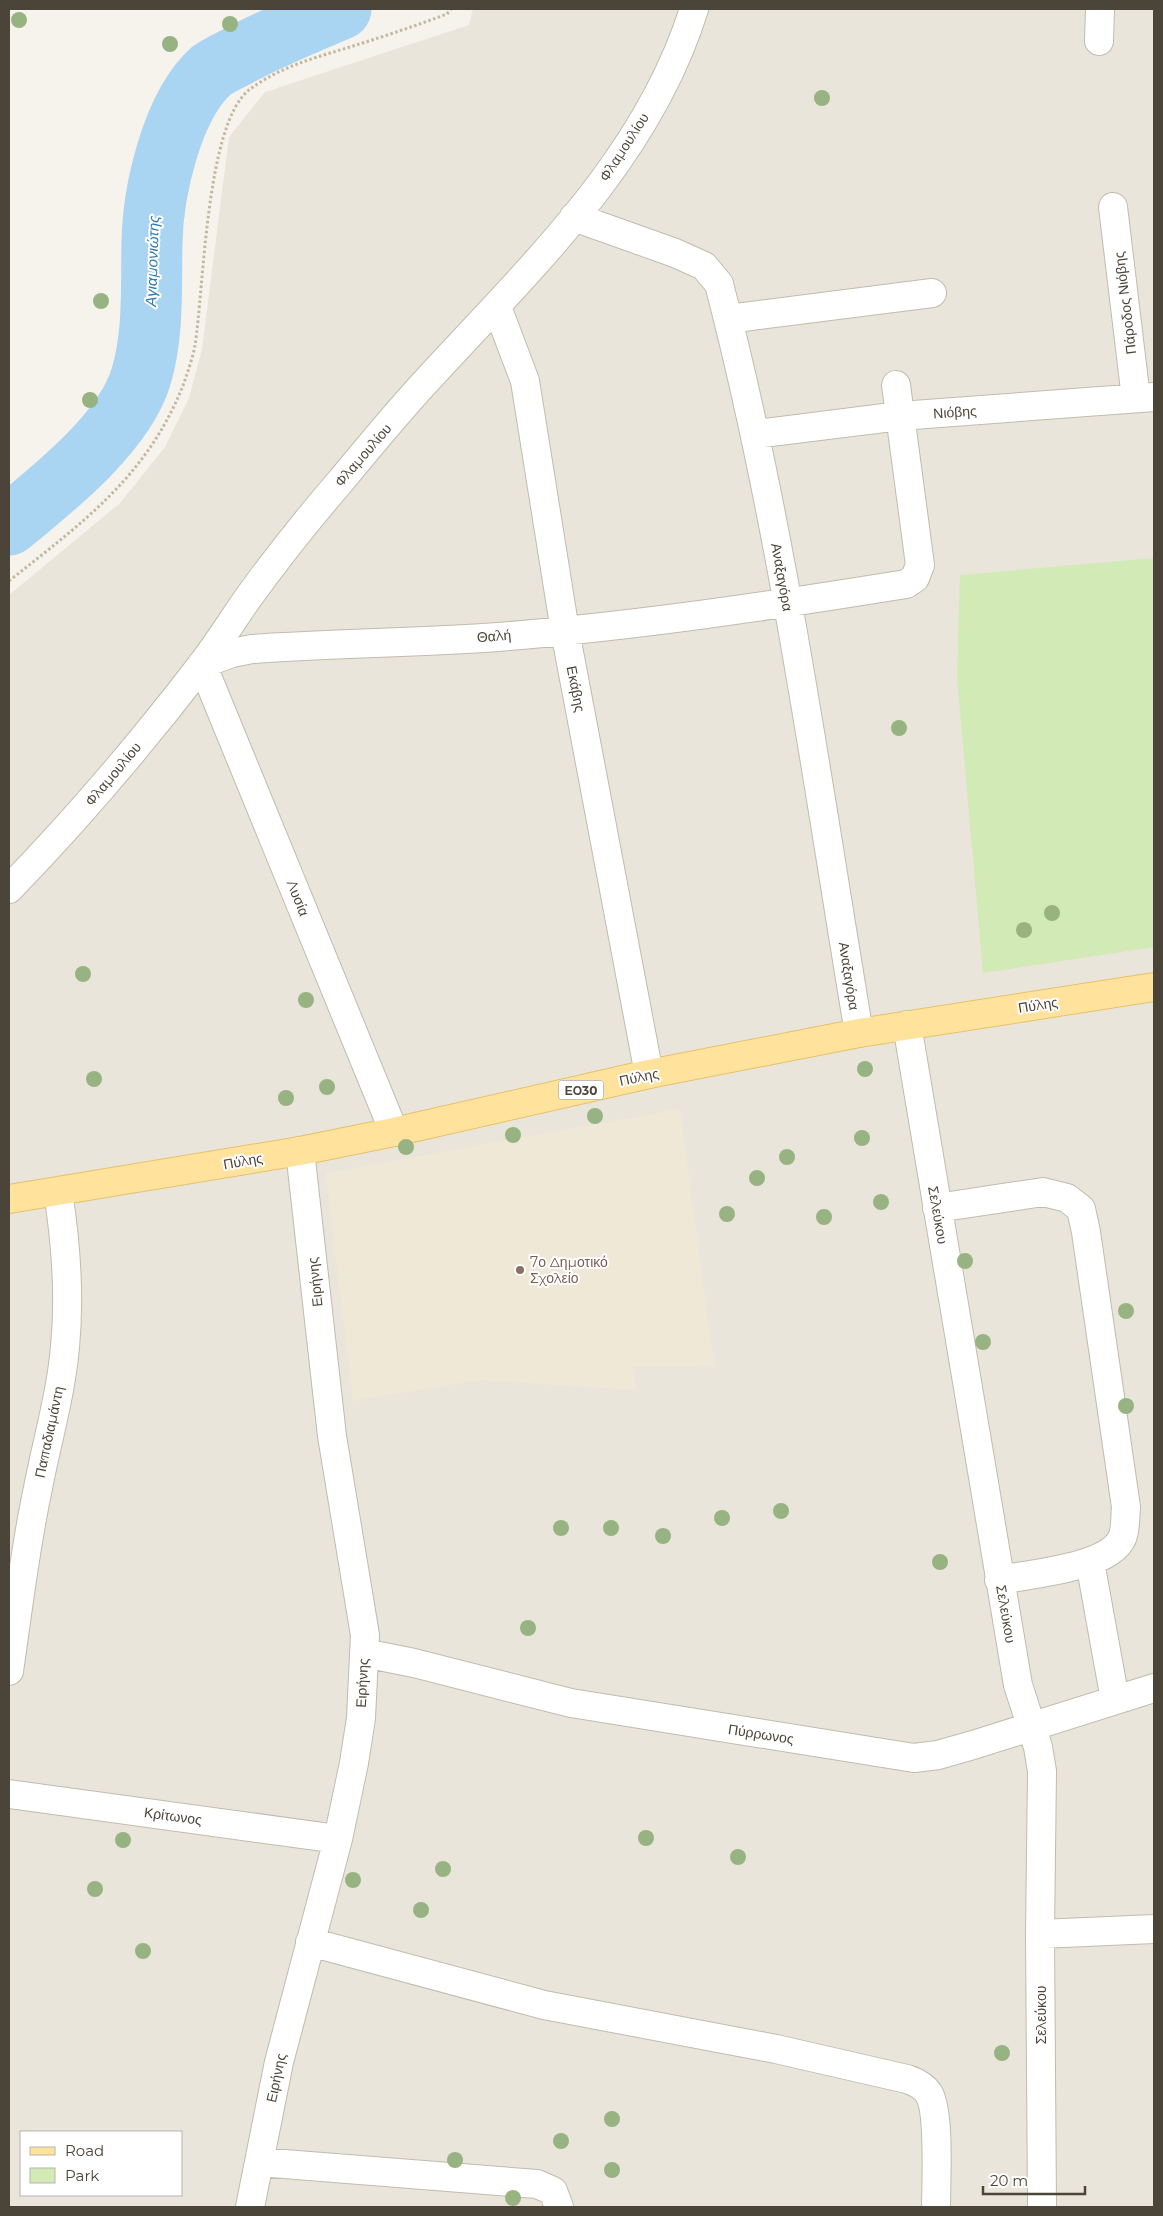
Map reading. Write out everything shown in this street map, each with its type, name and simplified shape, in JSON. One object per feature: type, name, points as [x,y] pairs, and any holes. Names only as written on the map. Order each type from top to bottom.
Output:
[{"type":"main road","name":"Πύλης","points":[[9,1199],[300,1151],[394,1132],[649,1074],[859,1033],[1154,987]]},
{"type":"street","name":"Φλαμουλίου","points":[[9,889],[118,771],[202,664],[277,559],[338,484],[430,377],[497,307],[616,165],[636,134],[682,45],[694,9]]},
{"type":"street","points":[[1098,41],[1100,9]]},
{"type":"street","name":"Πάροδος Νιόβης","points":[[1114,207],[1145,398]]},
{"type":"street","name":"Αναξαγόρα","points":[[574,217],[675,253],[704,266],[719,284],[756,434],[787,603],[859,1033]]},
{"type":"street","points":[[728,319],[932,293]]},
{"type":"street","name":"Εκάβης","points":[[497,307],[525,380],[565,631],[649,1074]]},
{"type":"street","name":"Θαλή","points":[[202,664],[232,653],[252,649],[496,637],[565,631],[787,603],[906,584],[915,578],[920,565],[896,385]]},
{"type":"street","name":"Νιόβης","points":[[756,434],[900,416],[1145,398]]},
{"type":"street","name":"Λυσία","points":[[202,664],[394,1132]]},
{"type":"street","name":"Σελεύκου","points":[[907,1025],[1018,1685],[1038,1747],[1042,1771],[1040,1934],[1042,2207]]},
{"type":"street","name":"Ειρήνης","points":[[250,2207],[279,2062],[338,1839],[357,1745],[364,1653],[364,1635],[332,1436],[300,1151]]},
{"type":"street","name":"Παπαδιαμάντη","points":[[9,1671],[24,1563],[57,1404],[65,1347],[67,1296],[63,1222],[58,1192]]},
{"type":"street","points":[[937,1208],[1043,1192],[1068,1198],[1081,1209],[1086,1232],[1126,1507],[1122,1538],[1110,1552],[1090,1562],[1000,1580]]},
{"type":"street","points":[[1090,1562],[1115,1700]]},
{"type":"street","name":"Πύρρωνος","points":[[364,1653],[414,1663],[579,1704],[914,1758],[938,1754],[1032,1728],[1154,1688]]},
{"type":"street","name":"Κρίτωνος","points":[[9,1794],[338,1839]]},
{"type":"street","points":[[1040,1934],[1154,1929]]},
{"type":"street","points":[[310,1942],[544,2005],[776,2049],[908,2078],[921,2085],[930,2095],[936,2129],[936,2207]]},
{"type":"street","points":[[259,2162],[537,2184],[553,2191],[558,2207]]},
{"type":"path","points":[[9,581],[104,504],[149,449],[168,417],[184,383],[195,347],[217,155],[229,117],[247,91],[282,68],[404,30],[447,14],[451,9]]},
{"type":"shaded area","points":[[473,9],[1154,9],[1154,2207],[9,2207],[9,595],[120,503],[165,447],[189,398],[202,349],[229,137],[265,92],[469,25]]},
{"type":"shaded area","name":"7ο Δημοτικό Σχολείο","points":[[680,1109],[714,1366],[633,1367],[636,1390],[480,1380],[353,1401],[326,1173]]},
{"type":"green space","points":[[1154,558],[1154,947],[983,973],[957,677],[960,575]]},
{"type":"waterway","name":"Αγιαμονιώτης","points":[[9,525],[66,477],[103,439],[119,419],[132,398],[141,377],[150,327],[152,242],[156,199],[167,150],[175,127],[185,105],[197,86],[211,71],[250,49],[341,9]]},
{"type":"place","name":"7ο Δημοτικό Σχολείο","points":[[520,1270]]}]
